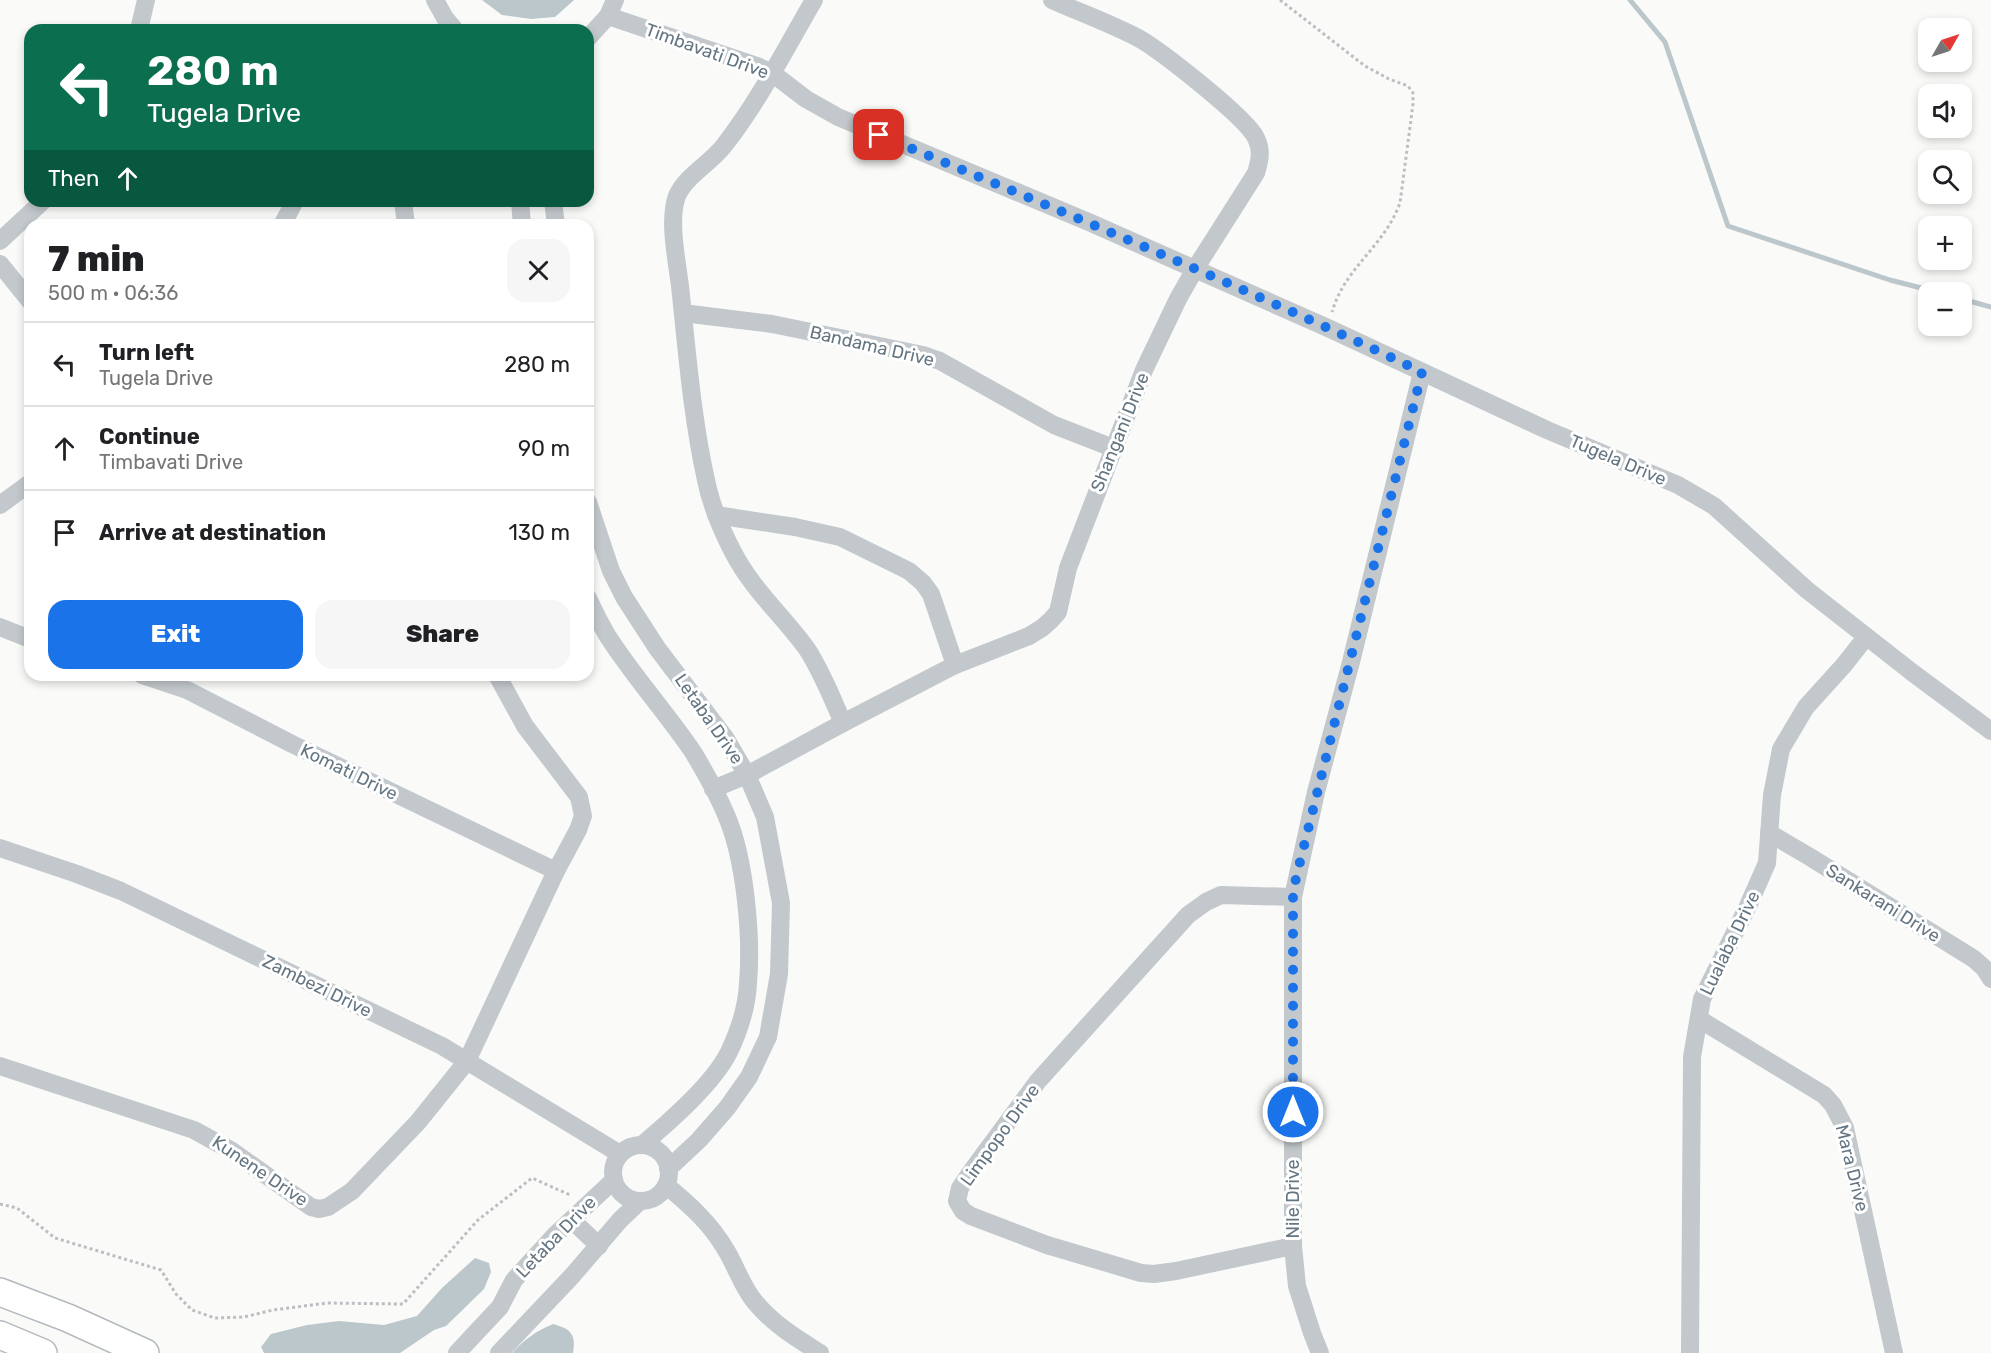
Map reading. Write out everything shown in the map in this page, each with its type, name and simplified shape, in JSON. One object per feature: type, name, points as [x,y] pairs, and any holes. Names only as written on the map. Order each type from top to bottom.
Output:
[{"type":"main road","points":[[0,1292],[68,1318],[145,1353]]},
{"type":"main road","points":[[0,1335],[43,1353]]},
{"type":"street","points":[[140,24],[146,0]]},
{"type":"street","points":[[435,0],[450,24]]},
{"type":"street","points":[[814,0],[772,73],[727,143],[683,186],[677,196],[674,214],[698,436],[706,482],[716,515],[746,573],[807,649],[843,723]]},
{"type":"street","name":"Shangani Drive","points":[[713,789],[747,775],[955,665],[1029,636],[1042,628],[1058,612],[1068,567],[1144,370],[1195,269],[1256,173],[1260,151],[1255,135],[1236,115],[1152,46],[1052,0]]},
{"type":"street","points":[[594,30],[612,8]]},
{"type":"street","name":"Timbavati Drive","points":[[612,8],[772,73],[806,99],[838,117],[1195,269]]},
{"type":"street","points":[[0,241],[37,207]]},
{"type":"street","points":[[0,264],[24,294]]},
{"type":"street","name":"Tugela Drive","points":[[1195,269],[1547,430],[1678,485],[1704,499],[1807,590],[1991,731]]},
{"type":"street","name":"Bandama Drive","points":[[683,313],[772,324],[922,356],[956,370],[1054,425],[1113,448]]},
{"type":"street","name":"Nile Drive","points":[[1320,1353],[1308,1324],[1297,1286],[1293,1246],[1293,897],[1314,801],[1351,662],[1422,372]]},
{"type":"street","points":[[0,505],[24,487]]},
{"type":"street","points":[[716,515],[795,527],[840,537],[909,571],[923,583],[931,594],[955,665]]},
{"type":"street","name":"Letaba Drive","points":[[594,520],[608,562],[624,597],[651,639],[726,739],[747,775],[765,818],[781,903],[779,974],[768,1037],[749,1077],[727,1107],[667,1177]]},
{"type":"street","name":"Letaba Drive","points":[[594,609],[608,636],[693,753],[713,789],[727,817],[734,840],[745,896],[748,983],[742,1017],[728,1054],[716,1071],[662,1128],[642,1145]]},
{"type":"street","points":[[0,627],[24,637]]},
{"type":"street","name":"Lualaba Drive","points":[[1690,1353],[1692,1057],[1705,991],[1749,906],[1767,863],[1772,795],[1781,749],[1806,706],[1866,637]]},
{"type":"street","name":"Komati Drive","points":[[160,681],[187,690],[292,744],[556,871]]},
{"type":"street","points":[[467,1061],[583,816],[582,806],[573,788],[525,726],[500,681]]},
{"type":"street","name":"Sankarani Drive","points":[[1769,833],[1964,953],[1984,968],[1991,979]]},
{"type":"street","name":"Zambezi Drive","points":[[0,848],[121,891],[442,1046],[620,1154]]},
{"type":"street","name":"Limpopo Drive","points":[[1293,897],[1221,895],[1188,915],[1038,1081],[973,1168],[960,1188],[957,1201],[963,1211],[970,1216],[1047,1245],[1141,1273],[1176,1271],[1293,1246]]},
{"type":"street","name":"Mara Drive","points":[[1699,1019],[1824,1095],[1833,1105],[1845,1128],[1894,1353]]},
{"type":"street","name":"Kunene Drive","points":[[0,1066],[194,1130],[232,1151],[311,1207],[319,1209],[328,1207],[352,1191],[418,1122],[467,1061]]},
{"type":"street","points":[[642,1145],[657,1150],[667,1162],[667,1177],[660,1194],[651,1200],[640,1201],[624,1195],[614,1180],[614,1171],[620,1154],[627,1149],[642,1145]]},
{"type":"street","points":[[667,1177],[726,1249],[753,1300],[768,1317],[820,1353]]},
{"type":"street","name":"Letaba Drive","points":[[457,1353],[500,1307],[514,1280],[556,1234],[614,1180]]},
{"type":"street","name":"Letaba Drive","points":[[501,1351],[640,1201]]},
{"type":"street","points":[[572,1220],[599,1246]]},
{"type":"street","points":[[481,1328],[501,1351]]},
{"type":"path","points":[[1280,0],[1365,66],[1408,86],[1413,93],[1401,203],[1377,244],[1337,294],[1328,328]]},
{"type":"path","points":[[0,1204],[17,1208],[55,1238],[161,1270],[176,1294],[192,1310],[230,1319],[273,1310],[327,1303],[403,1304],[478,1220],[532,1179],[576,1198],[592,1199]]},
{"type":"shaded area","points":[[482,0],[574,0],[555,17],[531,19],[502,15]]},
{"type":"shaded area","points":[[475,1258],[489,1263],[491,1272],[484,1289],[446,1326],[434,1330],[400,1353],[264,1353],[261,1347],[271,1334],[307,1325],[339,1321],[384,1325],[417,1316],[442,1288]]},
{"type":"shaded area","points":[[553,1324],[571,1333],[574,1341],[573,1353],[512,1353],[531,1336]]},
{"type":"waterway","points":[[1630,0],[1665,42],[1728,226],[1918,287]]},
{"type":"waterway","points":[[1972,302],[1991,307]]},
{"type":"route","points":[[879,135],[1091,223],[1422,372],[1296,878],[1293,897],[1293,1112]]}]
